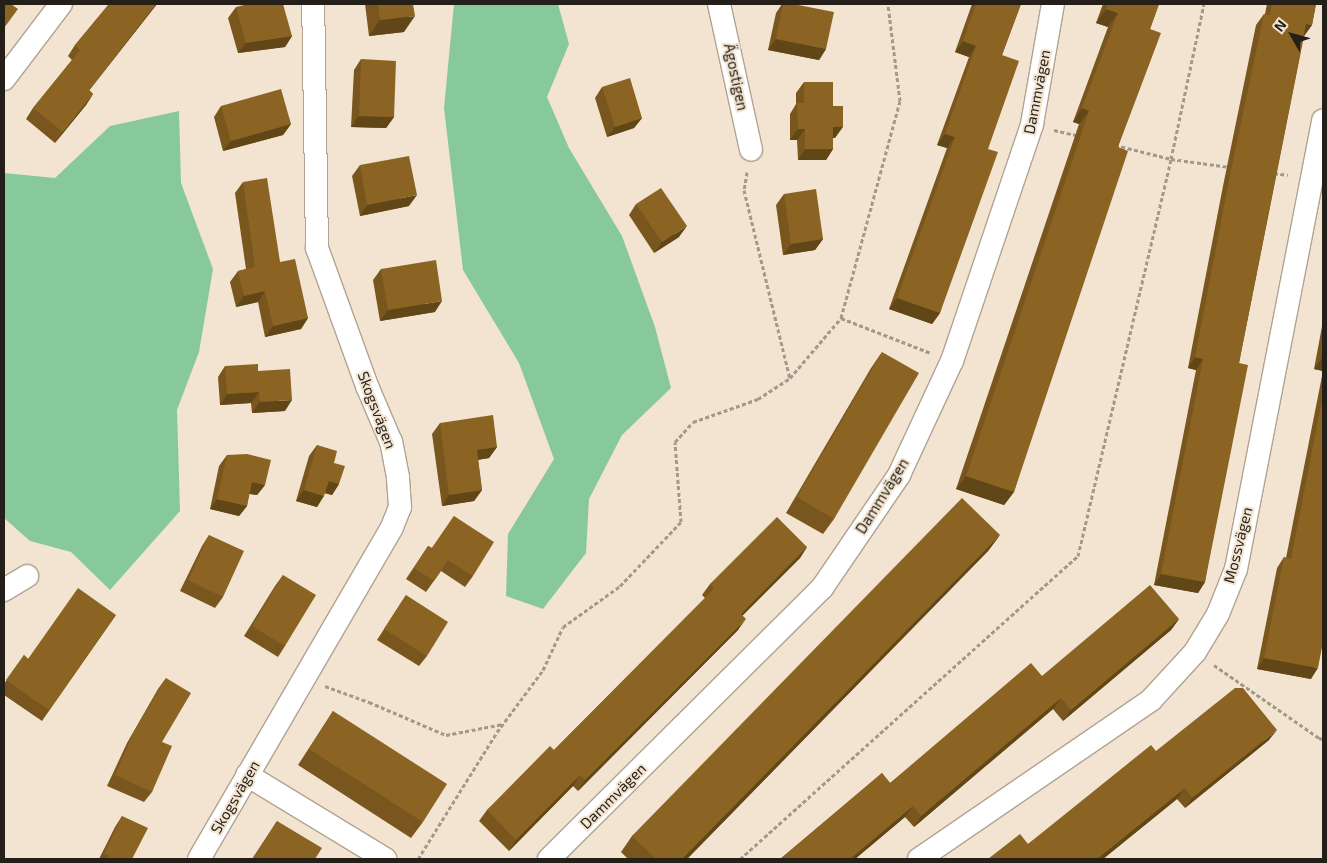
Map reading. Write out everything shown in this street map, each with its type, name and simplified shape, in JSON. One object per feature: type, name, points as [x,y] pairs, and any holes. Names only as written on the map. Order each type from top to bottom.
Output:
[{"type":"street","points":[[4,79],[61,4]]},
{"type":"street","name":"Skogsvägen","points":[[199,859],[392,527],[400,507],[398,477],[391,442],[317,248],[313,4]]},
{"type":"street","name":"Ägostigen","points":[[719,4],[751,150]]},
{"type":"street","name":"Dammvägen","points":[[549,859],[822,588],[899,475],[952,361],[1032,124],[1053,4]]},
{"type":"street","name":"Mossvägen","points":[[919,859],[1151,700],[1195,652],[1218,614],[1236,569],[1323,120]]},
{"type":"street","points":[[4,590],[27,576]]},
{"type":"street","points":[[247,775],[385,859]]},
{"type":"path","points":[[418,859],[503,724],[543,670],[563,627],[620,586],[681,522],[676,442],[693,422],[758,399],[790,378],[841,318],[900,101],[888,4]]},
{"type":"path","points":[[740,859],[1078,556],[1171,159],[1204,4]]},
{"type":"path","points":[[1065,132],[1084,137]]},
{"type":"path","points":[[1113,144],[1171,159],[1238,168]]},
{"type":"path","points":[[751,150],[744,190],[790,378]]},
{"type":"path","points":[[1266,172],[1312,179]]},
{"type":"path","points":[[841,318],[952,361]]},
{"type":"path","points":[[1209,662],[1319,738],[1323,738]]},
{"type":"path","points":[[303,678],[369,702],[446,735],[503,724]]},
{"type":"green space","points":[[454,4],[558,4],[569,44],[547,97],[569,148],[622,236],[655,327],[671,388],[622,435],[589,499],[586,553],[543,609],[506,596],[508,534],[554,459],[519,363],[463,270],[444,108]]},
{"type":"green space","points":[[179,111],[181,183],[213,269],[199,352],[177,410],[180,511],[110,590],[71,552],[30,541],[4,518],[4,173],[55,178],[110,126]]},
{"type":"building","points":[[4,4],[11,4],[18,9],[4,28]]},
{"type":"building","points":[[109,4],[156,4],[89,90],[93,94],[63,132],[33,108],[80,50],[75,45]]},
{"type":"building","points":[[248,4],[283,4],[292,36],[246,43],[236,7]]},
{"type":"building","points":[[378,4],[413,4],[415,16],[380,20]]},
{"type":"building","points":[[783,4],[793,4],[834,12],[826,49],[776,39]]},
{"type":"building","points":[[976,4],[1021,4],[1002,55],[1019,61],[988,149],[998,152],[940,313],[897,298],[955,137],[945,134],[976,46],[963,41]]},
{"type":"building","points":[[1108,4],[1159,4],[1150,29],[1161,33],[1118,147],[1128,151],[1014,492],[966,476],[1089,111],[1082,108],[1118,13],[1106,9]]},
{"type":"building","points":[[1272,4],[1316,4],[1312,25],[1306,24],[1239,363],[1248,365],[1205,582],[1161,574],[1203,359],[1195,357],[1230,175],[1264,14],[1270,15]]},
{"type":"building","points":[[361,59],[396,61],[394,117],[359,116]]},
{"type":"building","points":[[630,78],[642,118],[615,127],[602,87]]},
{"type":"building","points":[[804,82],[833,82],[833,106],[843,106],[843,127],[833,127],[833,149],[805,149],[805,129],[798,129],[797,103],[804,103]]},
{"type":"building","points":[[281,89],[291,124],[231,141],[221,106]]},
{"type":"building","points":[[409,156],[417,195],[367,205],[360,165]]},
{"type":"building","points":[[267,178],[280,262],[295,259],[308,318],[273,326],[265,291],[244,296],[238,271],[255,267],[243,182]]},
{"type":"building","points":[[661,188],[687,226],[662,242],[636,204]]},
{"type":"building","points":[[816,189],[823,239],[791,244],[784,194]]},
{"type":"building","points":[[436,260],[442,301],[388,310],[381,269]]},
{"type":"building","points":[[882,352],[919,373],[834,519],[797,497]]},
{"type":"building","points":[[258,364],[258,371],[290,369],[292,400],[260,402],[259,392],[227,394],[225,366]]},
{"type":"building","points":[[1323,395],[1323,642],[1318,668],[1264,658],[1284,557],[1291,559]]},
{"type":"building","points":[[493,415],[497,447],[477,450],[482,490],[449,495],[440,423]]},
{"type":"building","points":[[317,445],[337,451],[334,463],[345,466],[339,484],[329,481],[324,496],[304,490]]},
{"type":"building","points":[[247,454],[271,460],[265,485],[252,482],[247,506],[217,499],[227,455]]},
{"type":"building","points":[[962,498],[1000,535],[682,859],[656,859],[632,836]]},
{"type":"building","points":[[454,516],[494,542],[473,576],[448,560],[434,581],[414,568],[428,546],[432,548]]},
{"type":"building","points":[[777,517],[807,547],[741,614],[746,619],[585,780],[580,775],[516,840],[487,810],[550,746],[554,750],[714,589],[710,584]]},
{"type":"building","points":[[209,535],[244,551],[223,597],[188,580]]},
{"type":"building","points":[[283,575],[316,595],[285,646],[252,626]]},
{"type":"building","points":[[1150,585],[1179,619],[1071,710],[1061,698],[921,816],[913,806],[850,859],[781,859],[882,773],[890,783],[1031,663],[1042,676]]},
{"type":"building","points":[[78,588],[116,615],[49,710],[6,680],[24,655],[28,659]]},
{"type":"building","points":[[406,595],[448,622],[427,656],[384,629]]},
{"type":"building","points":[[166,678],[191,693],[162,742],[172,746],[152,792],[115,775],[134,732]]},
{"type":"building","points":[[1235,688],[1243,688],[1277,730],[1192,798],[1185,788],[1097,859],[988,859],[1020,834],[1028,844],[1151,745],[1156,751]]},
{"type":"building","points":[[333,711],[447,784],[423,822],[309,749]]},
{"type":"building","points":[[122,816],[148,828],[132,859],[108,859],[109,856],[104,854]]},
{"type":"building","points":[[277,821],[322,848],[315,859],[253,859]]}]
